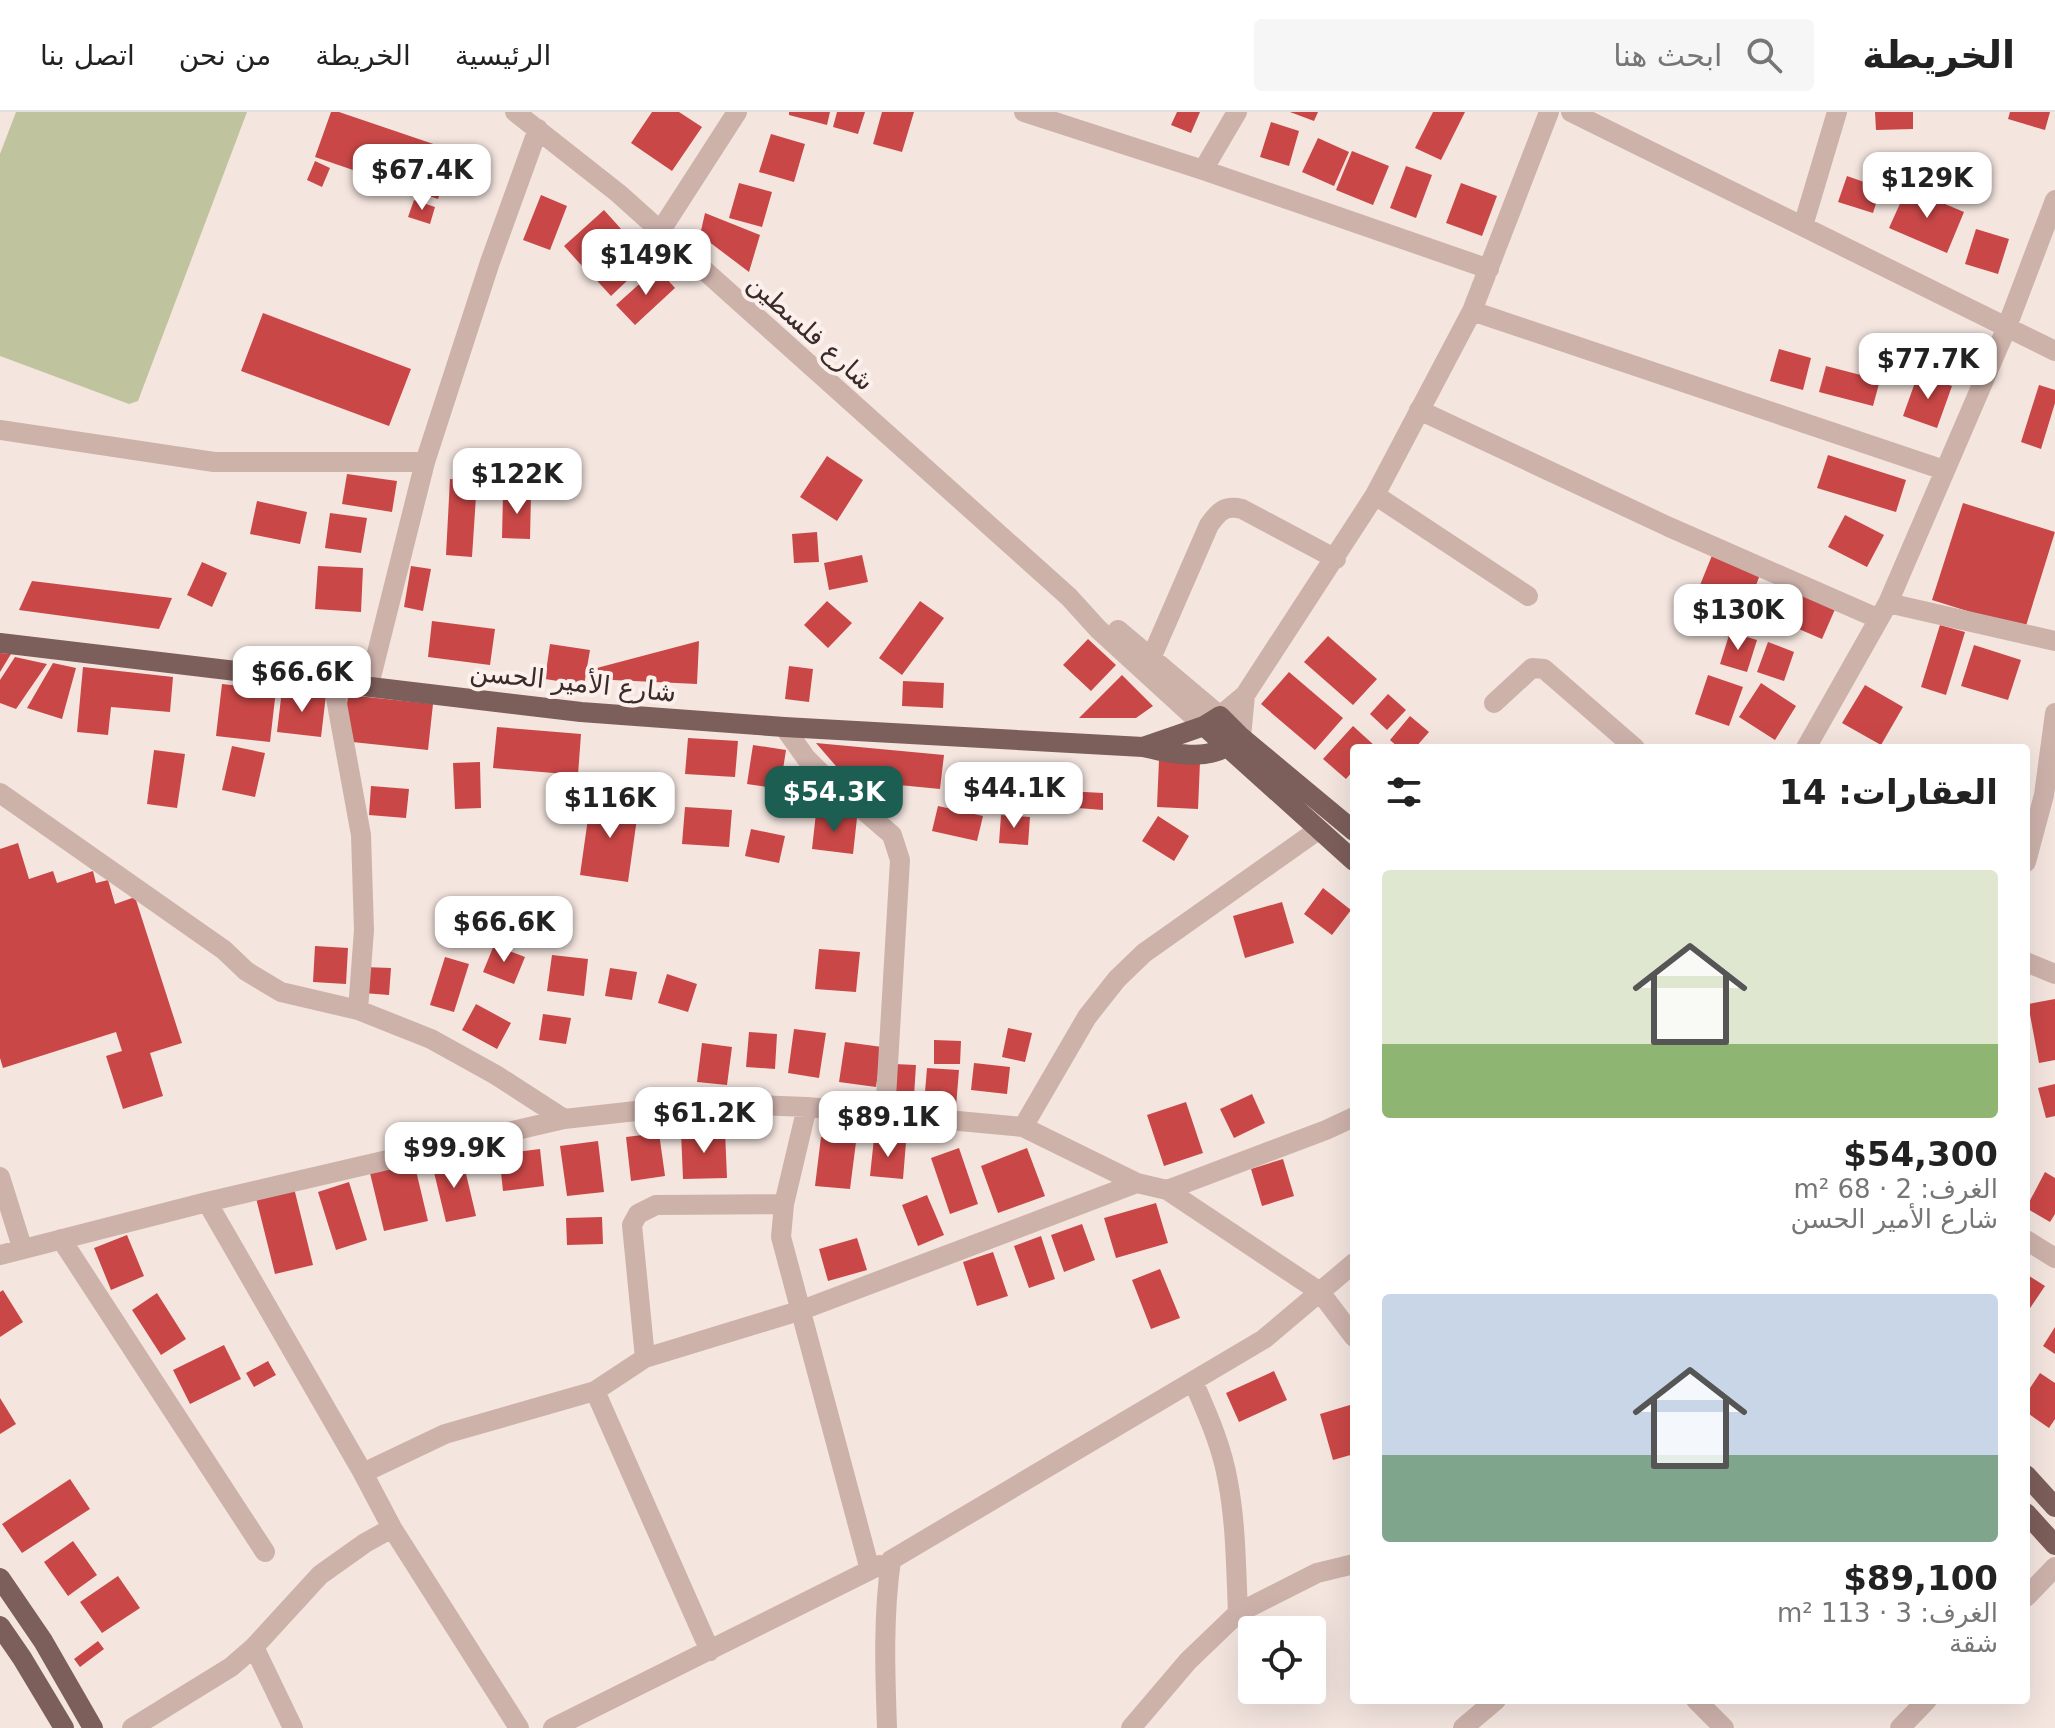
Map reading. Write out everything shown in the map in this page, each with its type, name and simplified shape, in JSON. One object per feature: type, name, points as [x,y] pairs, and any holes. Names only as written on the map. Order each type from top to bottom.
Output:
[{"type":"main road","name":"شارع الأمير الحسن","points":[[0,643],[581,712],[1143,747],[1198,755],[1235,743]]},
{"type":"main road","name":"شارع الأمير الحسن","points":[[1143,747],[1212,721]]},
{"type":"main road","points":[[1212,721],[1318,830],[1350,858]]},
{"type":"main road","points":[[1235,743],[1350,828]]},
{"type":"main road","points":[[2030,1479],[2055,1507]]},
{"type":"main road","points":[[2030,1517],[2055,1545]]},
{"type":"main road","points":[[0,1578],[43,1641],[93,1728]]},
{"type":"main road","points":[[0,1626],[64,1728]]},
{"type":"street","name":"شارع فلسطين","points":[[515,112],[661,230],[1069,597],[1098,629],[1212,721]]},
{"type":"street","points":[[661,230],[737,112]]},
{"type":"street","points":[[1024,112],[1489,269]]},
{"type":"street","points":[[1203,170],[1237,112]]},
{"type":"street","points":[[1212,721],[1245,695],[1375,495],[1472,311],[1549,112]]},
{"type":"street","points":[[1571,112],[2055,351]]},
{"type":"street","points":[[1803,226],[1837,112]]},
{"type":"street","points":[[369,685],[425,462],[490,262],[538,129]]},
{"type":"street","points":[[1808,744],[1884,611],[2006,329],[2055,200]]},
{"type":"street","points":[[1472,311],[1944,470]]},
{"type":"street","points":[[1419,410],[1669,527],[1884,611],[2055,641]]},
{"type":"street","points":[[0,430],[214,462],[425,462]]},
{"type":"street","points":[[1375,495],[1528,596]]},
{"type":"street","points":[[1152,656],[1209,525],[1219,511],[1231,507],[1242,509],[1336,559]]},
{"type":"street","name":"شارع فلسطين","points":[[1069,597],[1152,656],[1212,721]]},
{"type":"street","points":[[1494,703],[1532,668],[1544,669],[1630,744]]},
{"type":"street","points":[[333,682],[361,835],[364,930],[358,1010]]},
{"type":"street","points":[[1235,743],[1245,695]]},
{"type":"street","points":[[2030,847],[2044,795],[2055,713]]},
{"type":"street","points":[[784,727],[806,758],[892,835],[900,860],[885,1115]]},
{"type":"street","points":[[0,793],[224,950],[246,971],[281,992],[358,1010],[431,1039],[496,1075],[564,1119]]},
{"type":"street","points":[[1023,1127],[1087,1017],[1117,979],[1144,953],[1318,830]]},
{"type":"street","points":[[2030,964],[2055,974]]},
{"type":"street","points":[[0,1255],[207,1202],[564,1119],[708,1103],[807,1107],[1023,1127],[1137,1183],[1167,1190],[1320,1292],[1350,1332]]},
{"type":"street","points":[[807,1107],[784,1204],[781,1237],[870,1570]]},
{"type":"street","points":[[1167,1190],[1350,1119]]},
{"type":"street","points":[[0,1177],[22,1247]]},
{"type":"street","points":[[363,1473],[445,1434],[595,1391],[645,1358],[802,1310],[1137,1183]]},
{"type":"street","points":[[207,1202],[392,1528],[519,1728]]},
{"type":"street","points":[[645,1358],[632,1225],[638,1214],[656,1205],[784,1204]]},
{"type":"street","points":[[61,1239],[265,1552]]},
{"type":"street","points":[[2030,1242],[2055,1258]]},
{"type":"street","points":[[553,1728],[891,1560],[1264,1339],[1350,1266]]},
{"type":"street","points":[[1193,1381],[1217,1436],[1228,1480],[1238,1613]]},
{"type":"street","points":[[595,1391],[710,1651]]},
{"type":"street","points":[[132,1728],[201,1688],[254,1647],[320,1575],[392,1528]]},
{"type":"street","points":[[887,1728],[885,1655],[891,1560]]},
{"type":"street","points":[[1131,1728],[1188,1661],[1238,1613],[1317,1573],[1350,1565]]},
{"type":"street","points":[[2030,1593],[2055,1567]]},
{"type":"street","points":[[254,1647],[293,1728]]},
{"type":"street","points":[[1463,1728],[1491,1704]]},
{"type":"street","points":[[1700,1704],[1724,1728]]},
{"type":"street","points":[[1900,1728],[1923,1704]]},
{"type":"green space","points":[[16,112],[247,112],[138,401],[129,404],[0,356],[0,154]]},
{"type":"building","points":[[331,112],[339,112],[454,151],[438,199],[315,157]]},
{"type":"building","points":[[652,112],[679,112],[702,127],[672,171],[631,143]]},
{"type":"building","points":[[789,112],[830,112],[827,125],[789,115]]},
{"type":"building","points":[[837,112],[865,112],[858,134],[833,127]]},
{"type":"building","points":[[882,112],[914,112],[902,152],[873,144]]},
{"type":"building","points":[[1177,112],[1200,112],[1191,133],[1171,125]]},
{"type":"building","points":[[1290,112],[1318,112],[1314,121]]},
{"type":"building","points":[[1433,112],[1465,112],[1441,160],[1415,148]]},
{"type":"building","points":[[1875,112],[1913,112],[1913,129],[1876,130]]},
{"type":"building","points":[[2010,112],[2050,112],[2045,130],[2008,119]]},
{"type":"building","points":[[1271,122],[1299,131],[1289,166],[1260,157]]},
{"type":"building","points":[[771,134],[805,144],[794,182],[759,172]]},
{"type":"building","points":[[1318,138],[1349,152],[1334,186],[1302,172]]},
{"type":"building","points":[[1352,151],[1389,166],[1373,205],[1336,190]]},
{"type":"building","points":[[315,161],[330,168],[322,187],[307,180]]},
{"type":"building","points":[[1406,166],[1432,175],[1416,218],[1390,208]]},
{"type":"building","points":[[1847,176],[1881,188],[1873,213],[1838,202]]},
{"type":"building","points":[[739,183],[772,192],[762,227],[729,218]]},
{"type":"building","points":[[1461,183],[1497,196],[1482,236],[1446,223]]},
{"type":"building","points":[[1907,188],[1964,212],[1947,253],[1889,228]]},
{"type":"building","points":[[541,195],[567,206],[550,250],[523,240]]},
{"type":"building","points":[[414,200],[435,207],[430,224],[408,217]]},
{"type":"building","points":[[604,210],[622,230],[582,266],[564,246]]},
{"type":"building","points":[[705,213],[760,235],[749,272],[700,235]]},
{"type":"building","points":[[1976,229],[2009,239],[1998,274],[1965,264]]},
{"type":"building","points":[[631,234],[652,257],[611,296],[589,272]]},
{"type":"building","points":[[657,268],[675,288],[635,325],[616,305]]},
{"type":"building","points":[[263,313],[411,369],[389,426],[241,371]]},
{"type":"building","points":[[1779,349],[1811,358],[1803,390],[1770,381]]},
{"type":"building","points":[[1826,366],[1880,380],[1873,406],[1819,392]]},
{"type":"building","points":[[1918,374],[1952,386],[1937,428],[1903,416]]},
{"type":"building","points":[[2039,385],[2055,390],[2055,403],[2041,449],[2021,442]]},
{"type":"building","points":[[1828,455],[1906,480],[1896,512],[1817,488]]},
{"type":"building","points":[[827,456],[863,480],[837,521],[800,497]]},
{"type":"building","points":[[347,474],[397,481],[392,512],[342,504]]},
{"type":"building","points":[[450,479],[477,481],[472,557],[446,555]]},
{"type":"building","points":[[503,494],[531,494],[530,539],[502,538]]},
{"type":"building","points":[[257,501],[307,512],[300,544],[250,534]]},
{"type":"building","points":[[1963,503],[2055,532],[2025,629],[1932,600]]},
{"type":"building","points":[[330,513],[367,518],[361,553],[325,548]]},
{"type":"building","points":[[1845,515],[1884,535],[1867,567],[1828,547]]},
{"type":"building","points":[[817,532],[819,562],[794,563],[792,534]]},
{"type":"building","points":[[1713,553],[1761,572],[1747,609],[1698,590]]},
{"type":"building","points":[[862,555],[868,582],[829,590],[824,563]]},
{"type":"building","points":[[202,562],[227,573],[212,607],[187,595]]},
{"type":"building","points":[[318,566],[363,568],[361,612],[315,609]]},
{"type":"building","points":[[411,566],[431,569],[423,611],[404,607]]},
{"type":"building","points":[[32,581],[172,598],[159,629],[19,610]]},
{"type":"building","points":[[1783,584],[1836,607],[1822,639],[1769,616]]},
{"type":"building","points":[[827,601],[852,623],[828,648],[804,625]]},
{"type":"building","points":[[920,601],[944,618],[902,675],[879,658]]},
{"type":"building","points":[[432,621],[495,629],[490,665],[428,657]]},
{"type":"building","points":[[1940,625],[1965,632],[1946,695],[1921,687]]},
{"type":"building","points":[[1730,632],[1757,640],[1747,672],[1720,664]]},
{"type":"building","points":[[1328,636],[1377,679],[1353,705],[1304,662]]},
{"type":"building","points":[[1088,639],[1116,665],[1091,691],[1063,665]]},
{"type":"building","points":[[699,641],[697,684],[592,679],[593,669]]},
{"type":"building","points":[[1768,642],[1794,652],[1784,681],[1757,672]]},
{"type":"building","points":[[550,644],[590,650],[584,685],[545,679]]},
{"type":"building","points":[[1974,645],[2021,660],[2008,700],[1961,686]]},
{"type":"building","points":[[0,653],[11,654],[0,672]]},
{"type":"building","points":[[15,657],[47,664],[16,709],[0,703],[0,680]]},
{"type":"building","points":[[53,663],[76,668],[62,719],[27,708]]},
{"type":"building","points":[[789,666],[813,669],[809,702],[785,699]]},
{"type":"building","points":[[83,667],[173,677],[170,712],[111,707],[108,735],[77,732]]},
{"type":"building","points":[[1289,672],[1343,718],[1315,750],[1261,704]]},
{"type":"building","points":[[1122,675],[1153,706],[1136,718],[1079,718]]},
{"type":"building","points":[[1708,675],[1743,687],[1729,726],[1695,714]]},
{"type":"building","points":[[903,681],[944,683],[943,708],[902,706]]},
{"type":"building","points":[[1761,683],[1796,706],[1775,740],[1739,717]]},
{"type":"building","points":[[222,684],[276,690],[270,742],[216,736]]},
{"type":"building","points":[[1865,685],[1903,707],[1882,744],[1842,723]]},
{"type":"building","points":[[282,690],[326,695],[321,737],[277,732]]},
{"type":"building","points":[[1388,694],[1406,710],[1387,730],[1370,714]]},
{"type":"building","points":[[348,695],[433,704],[428,750],[343,741]]},
{"type":"building","points":[[1410,716],[1429,732],[1418,744],[1394,744],[1390,740]]},
{"type":"building","points":[[1353,726],[1373,744],[1350,744],[1350,774],[1346,779],[1323,759]]},
{"type":"building","points":[[497,727],[581,734],[578,775],[493,768]]},
{"type":"building","points":[[688,738],[738,741],[735,777],[685,774]]},
{"type":"building","points":[[816,743],[944,755],[940,789],[848,780]]},
{"type":"building","points":[[753,745],[786,750],[780,789],[747,784]]},
{"type":"building","points":[[232,746],[265,753],[255,797],[222,790]]},
{"type":"building","points":[[154,750],[185,754],[177,808],[147,804]]},
{"type":"building","points":[[1159,760],[1200,762],[1198,809],[1157,807]]},
{"type":"building","points":[[480,762],[481,808],[455,809],[453,763]]},
{"type":"building","points":[[371,786],[409,789],[406,818],[369,815]]},
{"type":"building","points":[[1066,791],[1103,793],[1103,810],[1065,807]]},
{"type":"building","points":[[591,797],[639,804],[628,882],[580,875]]},
{"type":"building","points":[[938,806],[983,816],[977,841],[932,831]]},
{"type":"building","points":[[685,807],[732,810],[729,847],[682,844]]},
{"type":"building","points":[[816,813],[857,818],[853,854],[812,849]]},
{"type":"building","points":[[1001,815],[1030,817],[1028,845],[999,843]]},
{"type":"building","points":[[1158,816],[1189,836],[1174,861],[1142,841]]},
{"type":"building","points":[[751,829],[785,836],[779,863],[745,856]]},
{"type":"building","points":[[18,843],[29,879],[53,871],[57,883],[93,871],[96,883],[108,880],[115,904],[135,897],[182,1043],[150,1053],[163,1096],[123,1109],[106,1056],[122,1051],[116,1032],[3,1068],[0,1058],[0,849]]},
{"type":"building","points":[[1323,888],[1350,909],[1332,935],[1304,914]]},
{"type":"building","points":[[1282,902],[1294,943],[1245,958],[1233,916]]},
{"type":"building","points":[[494,945],[525,957],[514,984],[483,972]]},
{"type":"building","points":[[315,946],[348,948],[346,984],[313,982]]},
{"type":"building","points":[[819,949],[860,952],[856,992],[815,989]]},
{"type":"building","points":[[552,955],[588,959],[584,996],[547,991]]},
{"type":"building","points":[[445,957],[469,964],[454,1012],[430,1005]]},
{"type":"building","points":[[364,967],[391,968],[389,995],[363,993]]},
{"type":"building","points":[[610,968],[637,972],[632,1000],[605,996]]},
{"type":"building","points":[[667,974],[697,984],[688,1012],[658,1003]]},
{"type":"building","points":[[2055,999],[2055,1060],[2039,1063],[2030,1004]]},
{"type":"building","points":[[476,1004],[511,1023],[497,1049],[462,1030]]},
{"type":"building","points":[[543,1014],[571,1018],[566,1044],[539,1040]]},
{"type":"building","points":[[1008,1028],[1032,1033],[1025,1062],[1002,1057]]},
{"type":"building","points":[[794,1029],[826,1033],[819,1078],[788,1073]]},
{"type":"building","points":[[749,1032],[777,1034],[775,1069],[746,1067]]},
{"type":"building","points":[[934,1040],[961,1041],[960,1064],[934,1064]]},
{"type":"building","points":[[845,1042],[882,1047],[876,1087],[839,1082]]},
{"type":"building","points":[[702,1043],[732,1047],[727,1085],[697,1082]]},
{"type":"building","points":[[974,1063],[1010,1067],[1007,1094],[971,1090]]},
{"type":"building","points":[[894,1064],[916,1065],[914,1096],[893,1094]]},
{"type":"building","points":[[927,1068],[959,1070],[956,1107],[924,1104]]},
{"type":"building","points":[[2055,1084],[2055,1116],[2046,1118],[2038,1088]]},
{"type":"building","points":[[1252,1094],[1265,1123],[1234,1138],[1220,1109]]},
{"type":"building","points":[[1186,1102],[1203,1153],[1164,1166],[1147,1115]]},
{"type":"building","points":[[725,1131],[727,1178],[683,1179],[681,1132]]},
{"type":"building","points":[[659,1133],[665,1176],[631,1181],[626,1137]]},
{"type":"building","points":[[821,1137],[856,1142],[850,1189],[815,1186]]},
{"type":"building","points":[[874,1138],[906,1142],[903,1179],[870,1176]]},
{"type":"building","points":[[598,1141],[604,1192],[567,1196],[560,1146]]},
{"type":"building","points":[[959,1148],[978,1204],[950,1214],[931,1158]]},
{"type":"building","points":[[1027,1148],[1045,1196],[998,1213],[981,1166]]},
{"type":"building","points":[[540,1149],[544,1186],[503,1191],[499,1154]]},
{"type":"building","points":[[462,1157],[476,1216],[446,1222],[432,1164]]},
{"type":"building","points":[[413,1158],[428,1221],[384,1231],[369,1169]]},
{"type":"building","points":[[1283,1159],[1294,1196],[1262,1206],[1251,1169]]},
{"type":"building","points":[[2045,1172],[2055,1178],[2055,1214],[2050,1222],[2030,1210],[2030,1200]]},
{"type":"building","points":[[349,1182],[367,1240],[336,1250],[318,1192]]},
{"type":"building","points":[[294,1188],[313,1265],[275,1274],[256,1198]]},
{"type":"building","points":[[927,1195],[944,1235],[918,1246],[902,1205]]},
{"type":"building","points":[[1156,1203],[1168,1243],[1116,1258],[1104,1218]]},
{"type":"building","points":[[602,1217],[603,1244],[567,1245],[566,1218]]},
{"type":"building","points":[[1082,1224],[1095,1260],[1064,1272],[1051,1235]]},
{"type":"building","points":[[127,1235],[144,1276],[111,1290],[94,1248]]},
{"type":"building","points":[[1041,1236],[1055,1279],[1029,1288],[1014,1246]]},
{"type":"building","points":[[857,1238],[867,1270],[828,1281],[819,1249]]},
{"type":"building","points":[[993,1252],[1008,1296],[977,1306],[963,1262]]},
{"type":"building","points":[[1160,1269],[1180,1318],[1151,1329],[1132,1280]]},
{"type":"building","points":[[2030,1277],[2045,1286],[2030,1308]]},
{"type":"building","points":[[3,1290],[23,1322],[0,1337],[0,1292]]},
{"type":"building","points":[[157,1293],[186,1339],[161,1355],[132,1310]]},
{"type":"building","points":[[2055,1327],[2055,1354],[2043,1346]]},
{"type":"building","points":[[224,1345],[241,1379],[190,1404],[173,1370]]},
{"type":"building","points":[[268,1361],[276,1375],[254,1387],[246,1373]]},
{"type":"building","points":[[1274,1371],[1287,1400],[1239,1422],[1226,1393]]},
{"type":"building","points":[[2040,1373],[2055,1383],[2055,1419],[2049,1428],[2030,1415],[2030,1388]]},
{"type":"building","points":[[0,1398],[16,1424],[0,1434]]},
{"type":"building","points":[[1350,1405],[1350,1455],[1333,1460],[1320,1414]]},
{"type":"building","points":[[70,1479],[90,1509],[22,1553],[2,1524]]},
{"type":"building","points":[[73,1541],[97,1575],[68,1596],[44,1562]]},
{"type":"building","points":[[118,1576],[140,1608],[102,1633],[80,1602]]},
{"type":"building","points":[[98,1641],[104,1649],[80,1667],[74,1659]]}]
